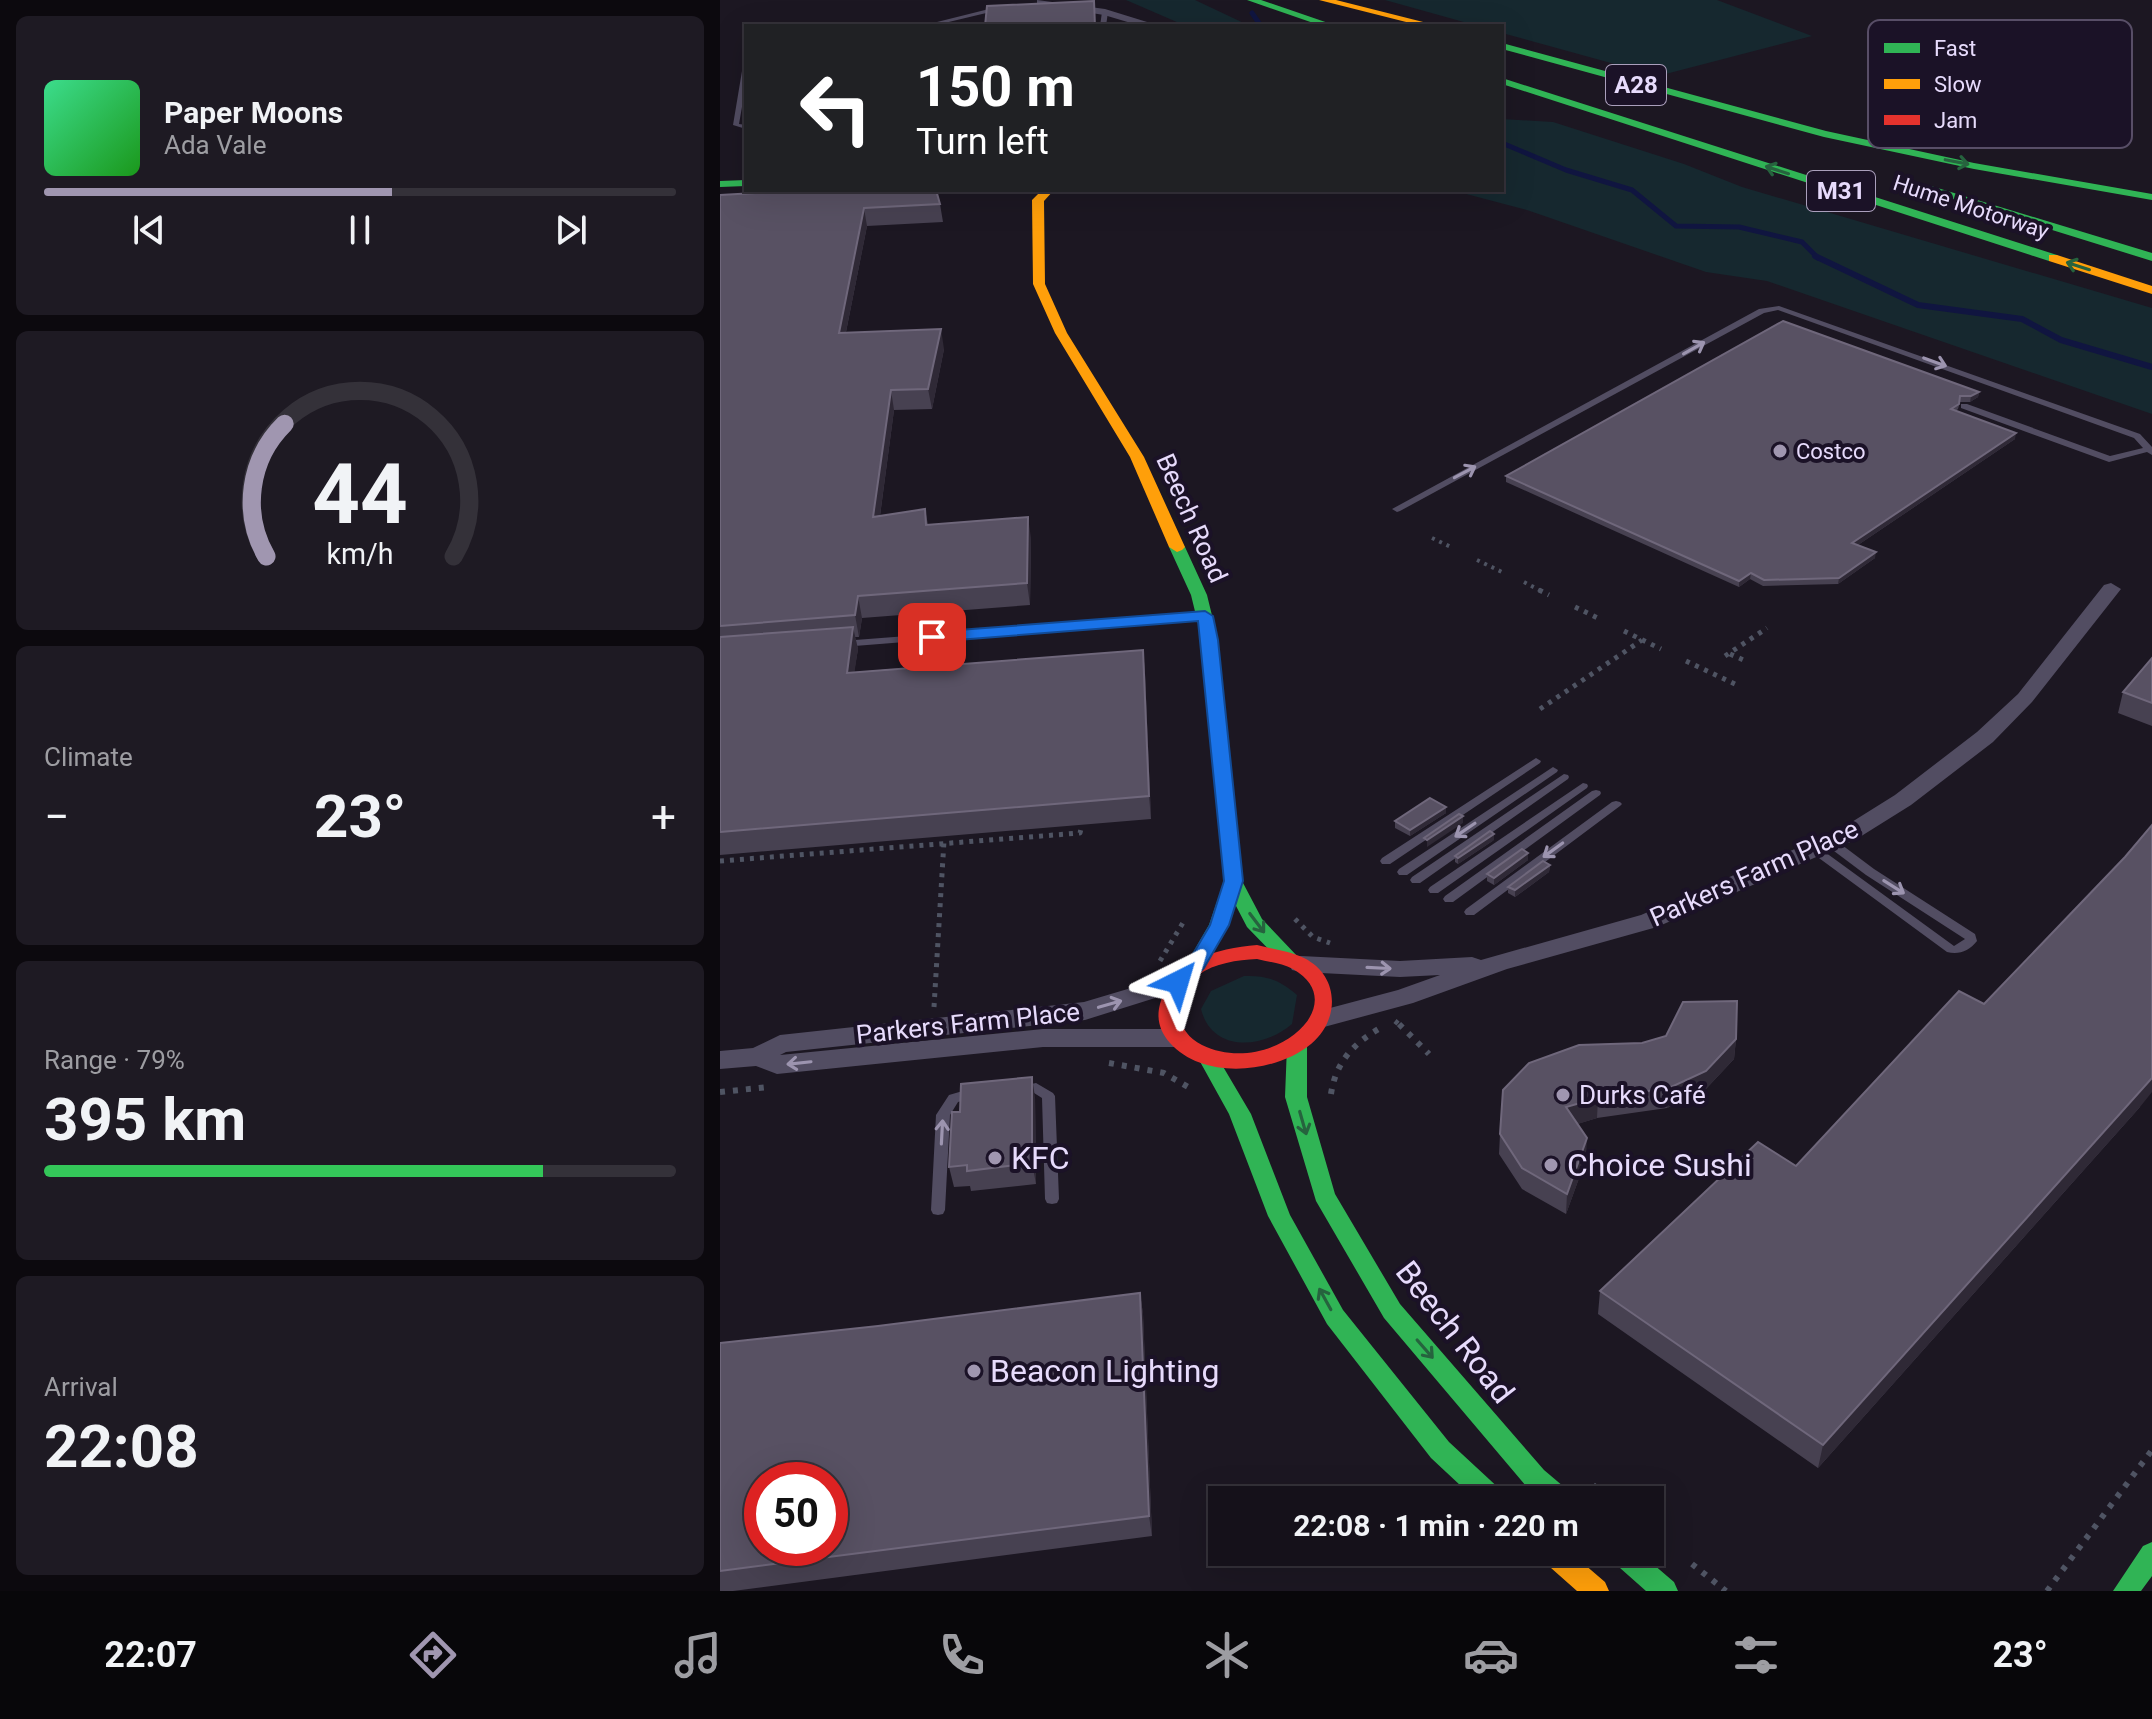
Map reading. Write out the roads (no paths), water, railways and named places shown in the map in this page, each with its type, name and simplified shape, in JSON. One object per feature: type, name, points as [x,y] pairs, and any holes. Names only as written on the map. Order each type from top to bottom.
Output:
[{"type":"main road","points":[[1252,0],[1326,24]]},
{"type":"main road","points":[[1324,0],[1401,24]]},
{"type":"main road","points":[[1324,0],[1426,24]]},
{"type":"main road","name":"A28","points":[[1504,47],[1868,143]]},
{"type":"main road","points":[[1504,57],[1762,137]]},
{"type":"main road","name":"Hume Motorway","points":[[1504,82],[2152,290]]},
{"type":"main road","name":"A28","points":[[1890,148],[2152,197]]},
{"type":"main road","points":[[720,176],[744,175]]},
{"type":"main road","points":[[720,184],[744,183]]},
{"type":"main road","name":"Hume Motorway","points":[[1911,183],[2152,257]]},
{"type":"main road","name":"Beech Road","points":[[1037,193],[1039,284],[1061,333],[1137,457],[1199,595],[1205,616],[1210,640],[1233,881],[1254,922],[1295,961]]},
{"type":"main road","name":"Beech Road","points":[[1186,975],[1219,925],[1233,881]]},
{"type":"main road","points":[[1240,952],[1257,952],[1295,961],[1315,975],[1323,988],[1326,1003],[1324,1018],[1310,1037],[1285,1055],[1248,1062],[1208,1058],[1177,1038],[1168,1020],[1168,1000],[1186,975],[1224,955],[1240,952]]},
{"type":"main road","name":"Beech Road","points":[[1297,1046],[1296,1097],[1324,1195],[1392,1311],[1544,1486]]},
{"type":"main road","points":[[1208,1058],[1240,1114],[1279,1216],[1335,1317],[1440,1450],[1479,1486]]},
{"type":"main road","points":[[2126,1591],[2152,1554]]},
{"type":"main road","points":[[1567,1566],[1596,1591]]},
{"type":"main road","points":[[1636,1566],[1665,1591]]},
{"type":"street","points":[[1035,3],[1105,12],[1147,24]]},
{"type":"street","name":"Parkers Farm Place","points":[[1324,1018],[1404,997],[1498,963],[1649,921],[1822,846],[1903,800],[1985,737],[2025,698],[2111,589]]},
{"type":"street","name":"Parkers Farm Place","points":[[1295,961],[1400,969],[1498,963]]},
{"type":"street","name":"Parkers Farm Place","points":[[720,1060],[758,1057],[780,1044],[1085,1011],[1186,975]]},
{"type":"street","name":"Parkers Farm Place","points":[[758,1057],[777,1065],[1043,1038],[1177,1038]]},
{"type":"lane","points":[[933,24],[1016,6]]},
{"type":"lane","points":[[1103,24],[1105,12]]},
{"type":"lane","points":[[744,77],[736,125],[744,127]]},
{"type":"lane","points":[[1397,509],[1762,311],[1779,308],[2137,436],[2151,450]]},
{"type":"lane","points":[[1964,406],[2109,459],[2151,450]]},
{"type":"lane","points":[[829,645],[1205,616]]},
{"type":"lane","points":[[1386,861],[1536,761]]},
{"type":"lane","points":[[1403,872],[1553,770]]},
{"type":"lane","points":[[1416,880],[1564,777]]},
{"type":"lane","points":[[1434,890],[1583,786]]},
{"type":"lane","points":[[1449,899],[1596,793]]},
{"type":"lane","points":[[1470,912],[1616,804]]},
{"type":"lane","points":[[1822,846],[1870,872],[1971,937],[1971,941],[1957,950],[1951,949],[1822,846]]},
{"type":"lane","points":[[938,1210],[943,1115],[954,1098],[966,1094],[1036,1088],[1048,1096],[1052,1199]]},
{"type":"waterway","points":[[1252,13],[1260,24]]},
{"type":"waterway","points":[[1504,144],[1566,170],[1632,190],[1676,226],[1739,227],[1802,242],[1817,257]]},
{"type":"waterway","points":[[1817,257],[1918,305],[2022,319],[2061,340],[2152,367]]},
{"type":"place","name":"Costco","points":[[1780,451]]},
{"type":"place","name":"Durks Café","points":[[1563,1095]]},
{"type":"place","name":"KFC","points":[[995,1158]]},
{"type":"place","name":"Choice Sushi","points":[[1551,1165]]},
{"type":"place","name":"Beacon Lighting","points":[[974,1371]]}]
